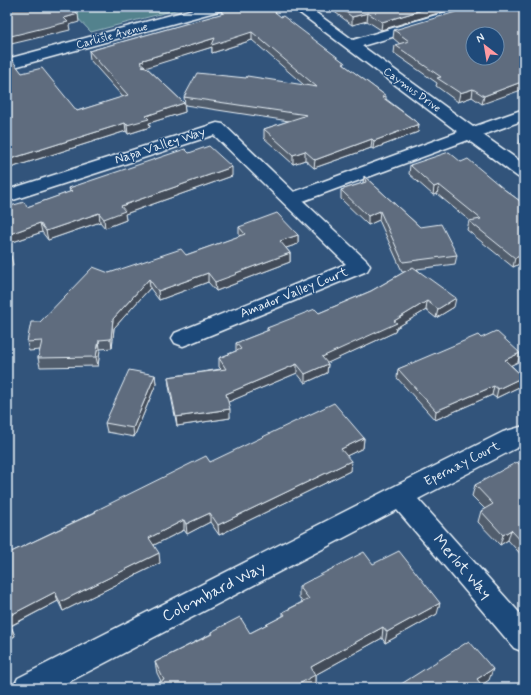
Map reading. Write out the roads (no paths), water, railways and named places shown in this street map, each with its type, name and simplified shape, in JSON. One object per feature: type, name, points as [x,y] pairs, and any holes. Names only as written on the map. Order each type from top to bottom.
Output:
[{"type":"street","name":"Carlisle Avenue","points":[[7,64],[217,7]]},
{"type":"street","name":"Caymus Drive","points":[[300,7],[524,173]]},
{"type":"street","points":[[351,45],[478,7]]},
{"type":"street","points":[[291,199],[524,114]]},
{"type":"street","name":"Napa Valley Way","points":[[7,196],[217,128],[291,199]]},
{"type":"street","name":"Amador Valley Court","points":[[183,338],[360,266],[291,199]]},
{"type":"street","name":"Epernay Court","points":[[400,495],[511,439],[524,435]]},
{"type":"street","name":"Merlot Way","points":[[400,495],[524,639]]},
{"type":"street","name":"Colombard Way","points":[[28,688],[400,495]]}]
